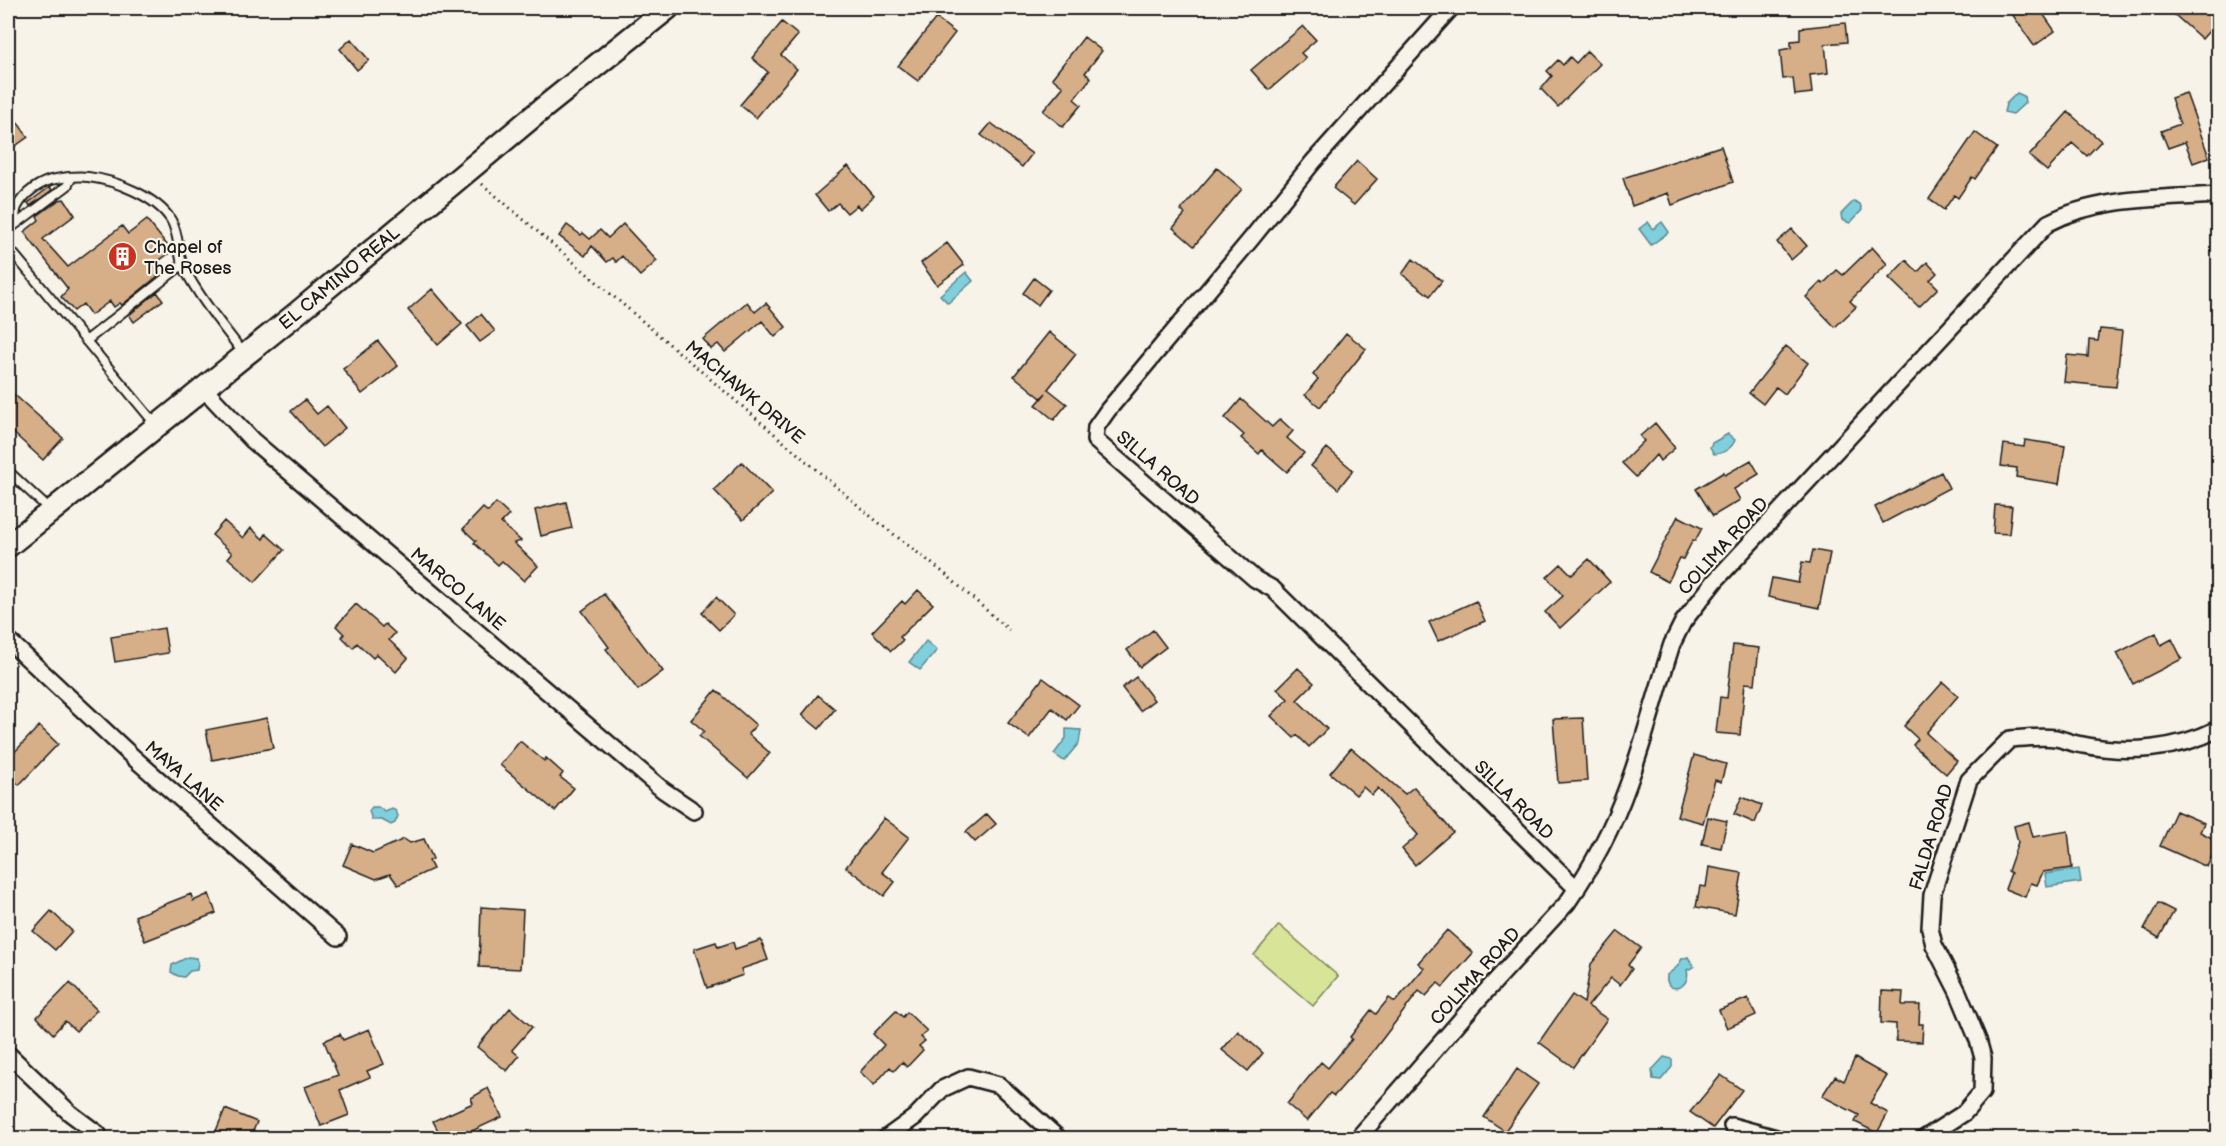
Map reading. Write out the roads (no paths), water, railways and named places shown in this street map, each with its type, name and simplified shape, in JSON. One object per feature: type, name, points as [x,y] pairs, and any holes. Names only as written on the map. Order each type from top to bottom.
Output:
[{"type":"main road","name":"EL CAMINO REAL","points":[[8,546],[245,356],[467,171],[668,8]]},
{"type":"street","name":"SILLA ROAD","points":[[1451,8],[1313,162],[1108,410],[1096,427],[1095,440],[1255,579],[1273,589],[1576,889]]},
{"type":"street","name":"COLIMA ROAD","points":[[1358,1138],[1478,1000],[1567,903],[1594,861],[1628,785],[1672,644],[1683,622],[1715,581],[2048,223],[2071,213],[2109,204],[2218,195]]},
{"type":"street","name":"MARCO LANE","points":[[204,389],[252,440],[663,790],[694,811]]},
{"type":"street","name":"MAYA LANE","points":[[8,640],[134,758],[339,937]]},
{"type":"street","name":"FALDA ROAD","points":[[1925,1138],[1964,1113],[1982,1092],[1983,1058],[1978,1040],[1958,992],[1934,945],[1929,928],[1932,895],[1969,780],[2010,739],[2055,738],[2083,745],[2147,749],[2204,737],[2218,729]]},
{"type":"street","points":[[8,1054],[70,1113],[98,1134]]},
{"type":"street","points":[[886,1138],[915,1117],[942,1089],[968,1077],[999,1085],[1058,1138]]},
{"type":"street","points":[[1732,1126],[1776,1138]]},
{"type":"lane","points":[[11,227],[17,208],[32,190],[52,179],[72,177],[105,180],[155,201],[172,221],[180,243],[182,265],[198,293],[245,356]]},
{"type":"lane","points":[[11,227],[67,186],[72,177]]},
{"type":"lane","points":[[8,247],[157,426]]},
{"type":"lane","points":[[86,342],[182,265]]},
{"type":"lane","points":[[8,471],[51,511]]},
{"type":"water","points":[[2017,93],[2024,96],[2025,103],[2013,114],[2004,112],[2006,104]]},
{"type":"water","points":[[1854,201],[1860,204],[1862,210],[1850,223],[1842,220],[1841,214]]},
{"type":"water","points":[[1648,222],[1653,229],[1662,222],[1669,232],[1651,245],[1639,229]]},
{"type":"water","points":[[966,272],[973,281],[948,303],[940,295]]},
{"type":"water","points":[[1728,434],[1735,440],[1734,443],[1724,452],[1714,454],[1710,447],[1712,443]]},
{"type":"water","points":[[926,641],[937,650],[920,670],[909,662]]},
{"type":"water","points":[[1066,729],[1081,730],[1079,743],[1064,761],[1054,754],[1066,738]]},
{"type":"water","points":[[372,807],[378,807],[385,812],[392,809],[396,811],[398,816],[395,823],[391,825],[382,820],[372,820],[369,811]]},
{"type":"water","points":[[2079,869],[2081,882],[2047,887],[2045,874]]},
{"type":"water","points":[[188,957],[196,958],[197,970],[190,971],[184,977],[171,972],[172,965]]},
{"type":"water","points":[[1688,957],[1694,967],[1687,970],[1686,982],[1673,988],[1667,982],[1667,975],[1677,967],[1682,959]]},
{"type":"water","points":[[1664,1057],[1672,1059],[1672,1067],[1661,1080],[1653,1079],[1652,1070]]},
{"type":"place","name":"Chapel of The Roses","points":[[123,257]]}]
